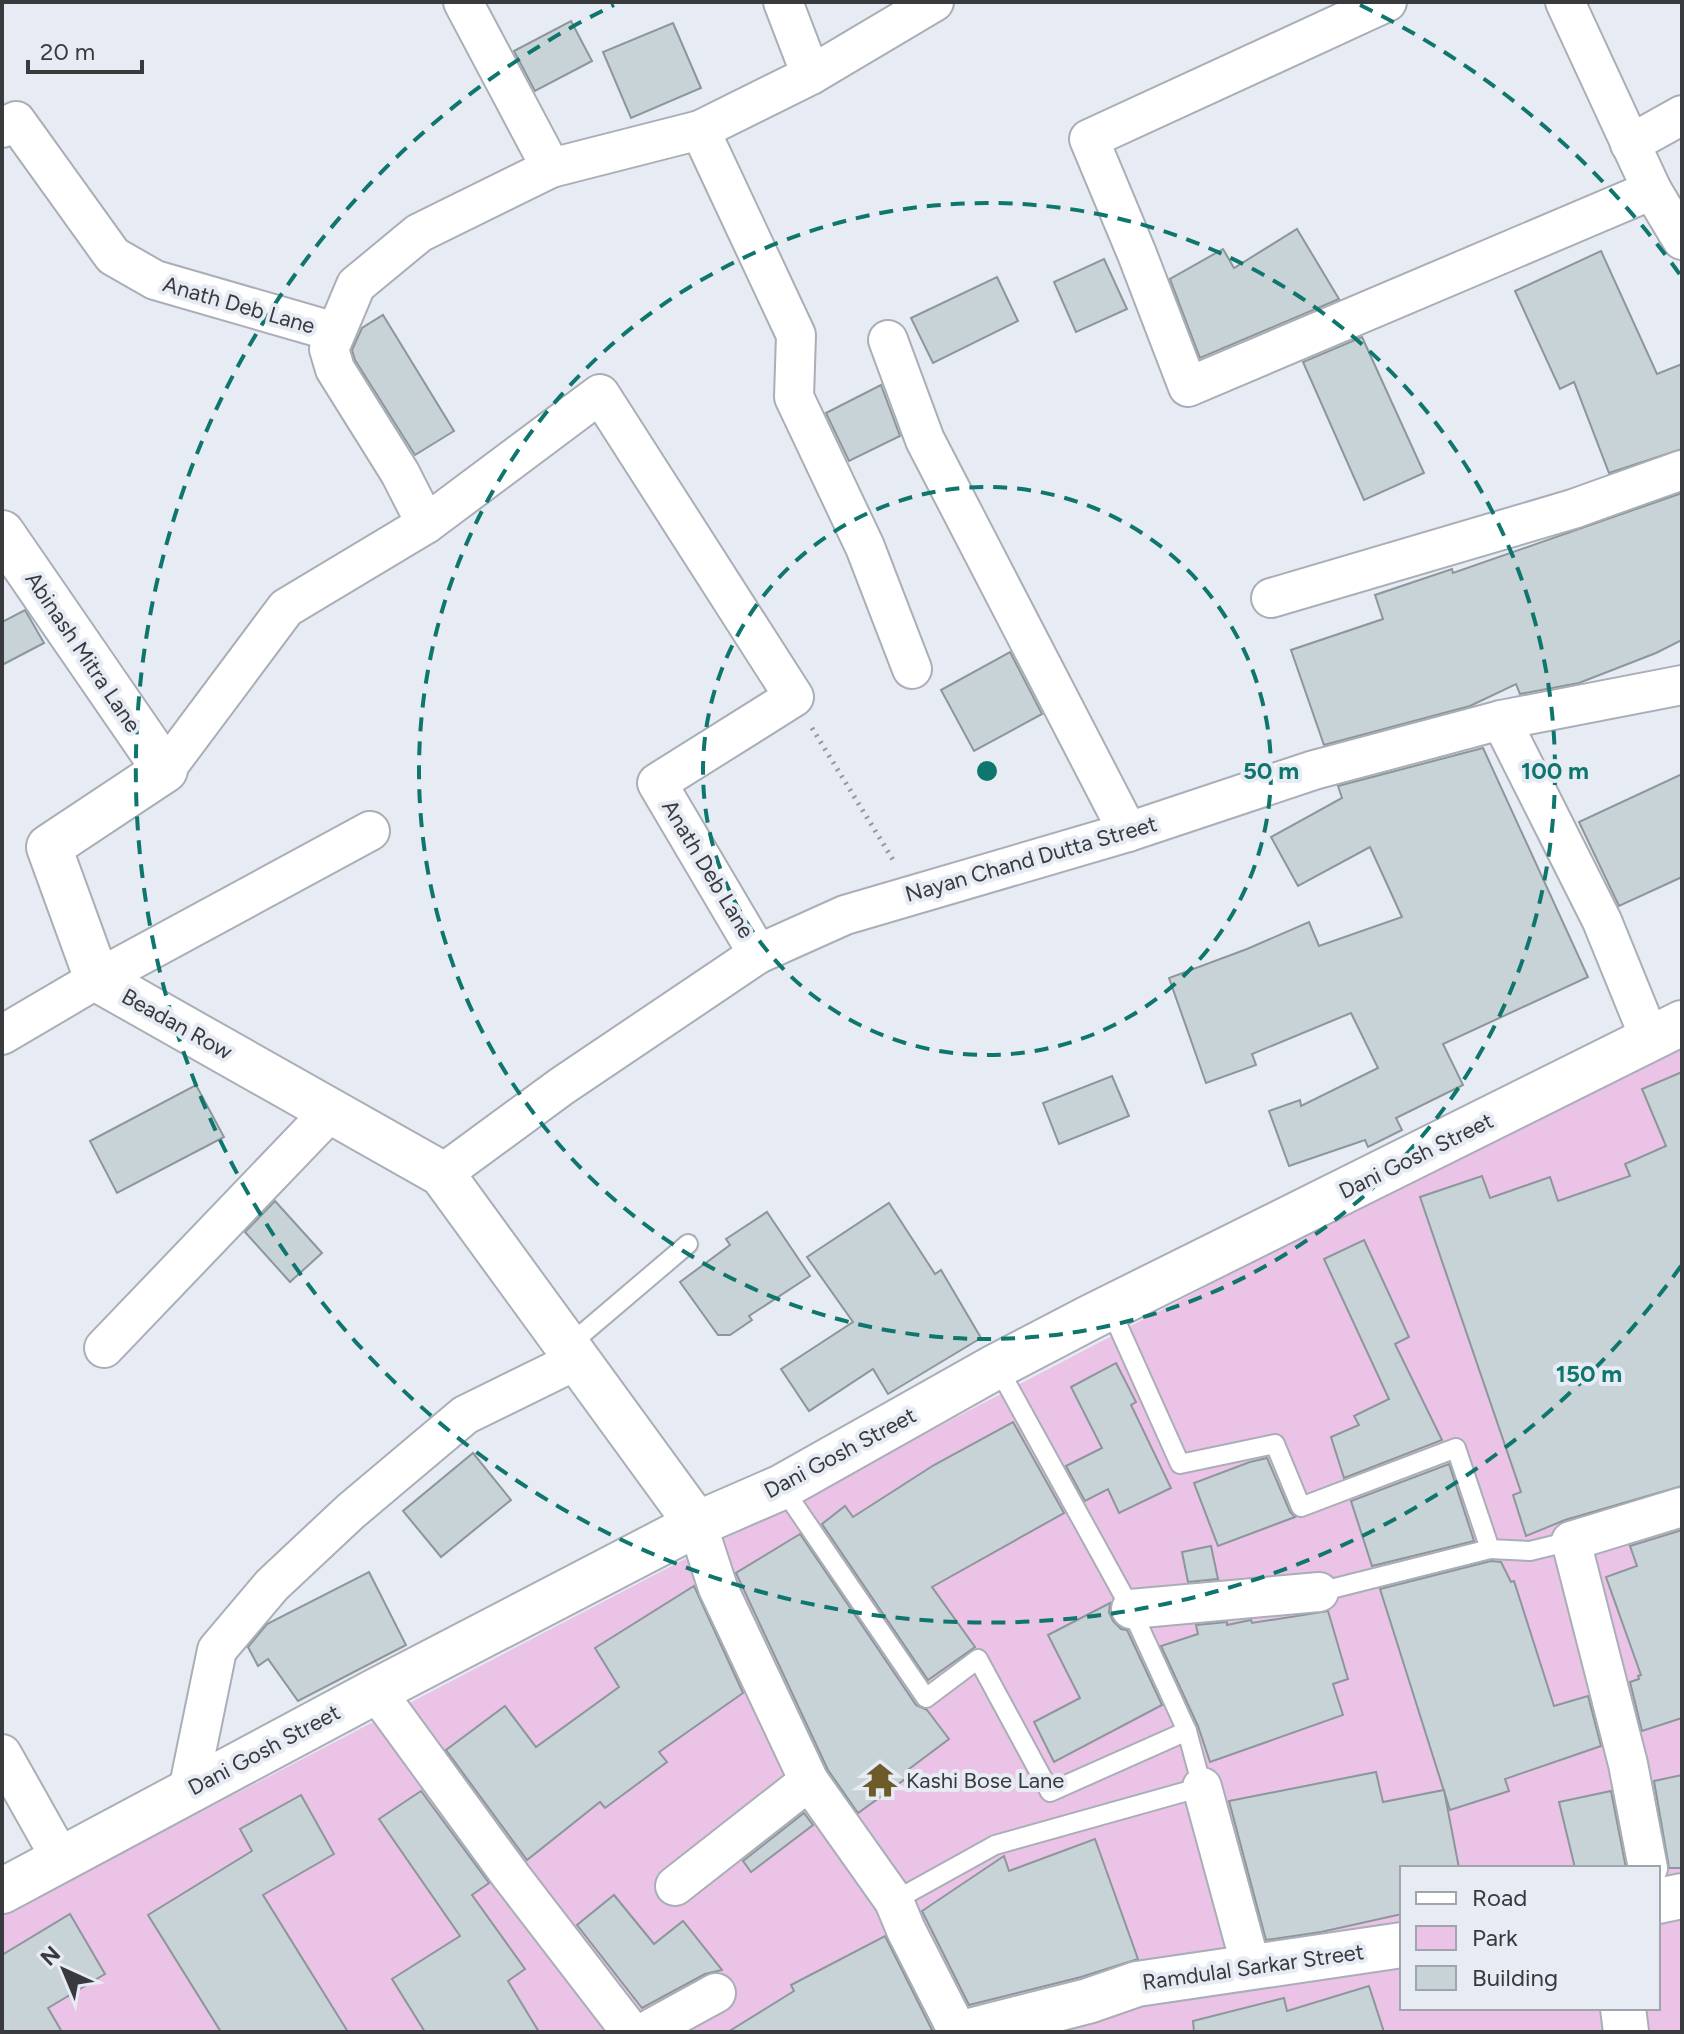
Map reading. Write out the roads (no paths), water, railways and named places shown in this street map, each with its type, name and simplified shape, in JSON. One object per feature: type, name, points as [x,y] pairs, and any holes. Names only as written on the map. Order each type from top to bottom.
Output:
[{"type":"street","points":[[463,2],[551,168]]},
{"type":"street","points":[[783,2],[811,75]]},
{"type":"street","points":[[335,332],[356,285],[419,233],[551,168],[700,130],[811,75],[934,2]]},
{"type":"street","points":[[1387,2],[1089,139],[1188,387],[1652,190]]},
{"type":"street","points":[[1565,2],[1652,190],[1682,240]]},
{"type":"street","points":[[1630,144],[1682,115]]},
{"type":"street","name":"Anath Deb Lane","points":[[2,128],[16,121],[113,256],[155,280],[335,332],[329,349],[335,369],[400,473],[426,524]]},
{"type":"street","points":[[700,130],[796,335],[794,397],[865,547],[912,669]]},
{"type":"street","points":[[888,340],[925,440],[1128,832]]},
{"type":"street","name":"Beadan Row","points":[[657,783],[794,697],[600,394],[426,524],[286,608],[165,770],[49,847],[97,979],[442,1174],[697,1524]]},
{"type":"street","points":[[1271,598],[1573,509],[1682,470]]},
{"type":"street","name":"Abinash Mitra Lane","points":[[2,533],[165,770]]},
{"type":"street","name":"Nayan Chand Dutta Street","points":[[442,1174],[562,1086],[758,954],[845,915],[1128,832],[1314,770],[1501,720],[1682,685]]},
{"type":"street","points":[[1501,720],[1602,921],[1666,1031]]},
{"type":"street","name":"Anath Deb Lane","points":[[657,783],[758,954]]},
{"type":"street","points":[[2,1035],[97,979],[370,831]]},
{"type":"street","name":"Dani Gosh Street","points":[[2,1891],[697,1524],[782,1487],[997,1366],[1666,1031]]},
{"type":"street","points":[[104,1348],[331,1111]]},
{"type":"street","points":[[188,1791],[217,1650],[272,1585],[351,1511],[465,1415],[572,1353]]},
{"type":"street","points":[[1648,1866],[1628,1764],[1571,1541],[1682,1507]]},
{"type":"street","points":[[697,1524],[718,1588],[809,1781],[894,1901],[958,2032]]},
{"type":"street","points":[[1131,1609],[1319,1592]]},
{"type":"street","points":[[376,1691],[511,1876],[631,2032]]},
{"type":"street","points":[[2,1754],[61,1859]]},
{"type":"street","points":[[675,1886],[809,1781]]},
{"type":"street","points":[[1202,1787],[1251,1967]]},
{"type":"street","points":[[1660,1901],[1682,1896]]},
{"type":"street","name":"Ramdulal Sarkar Street","points":[[966,2032],[1088,2001],[1137,1984],[1400,1945]]},
{"type":"street","points":[[645,2032],[716,1993]]},
{"type":"street","points":[[1623,2010],[1626,2032]]},
{"type":"lane","points":[[572,1353],[688,1244]]},
{"type":"lane","points":[[1110,1308],[1180,1464],[1275,1444],[1301,1507],[1456,1448],[1490,1549]]},
{"type":"lane","points":[[894,1901],[995,1845],[1202,1787],[1187,1731],[1131,1609],[997,1366]]},
{"type":"lane","points":[[782,1487],[926,1698],[978,1659],[1050,1792],[1187,1731]]},
{"type":"lane","points":[[1319,1592],[1490,1549],[1530,1551],[1571,1541]]},
{"type":"place","name":"Kashi Bose Lane","points":[[880,1780]]}]
